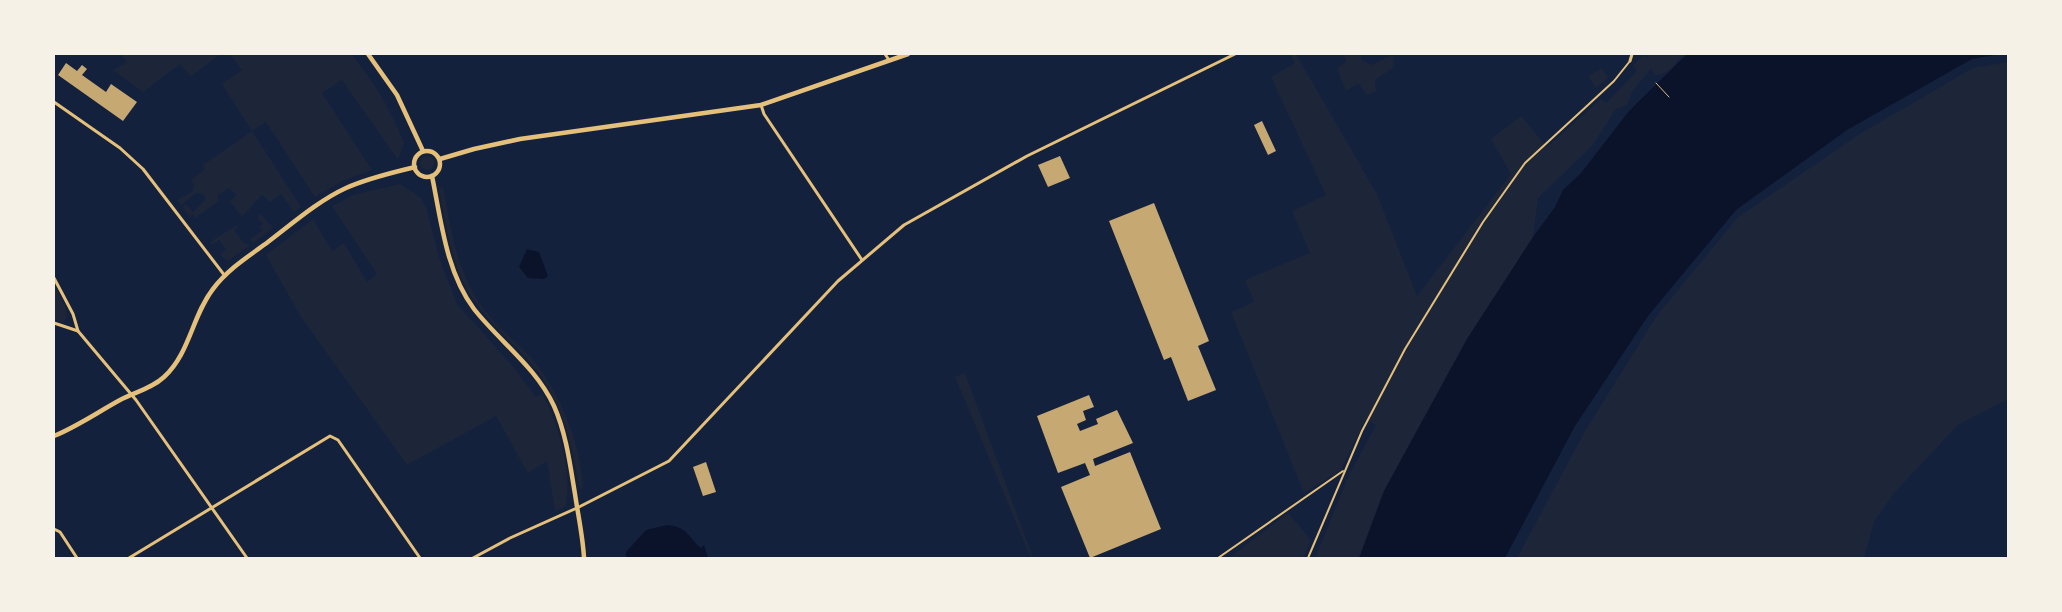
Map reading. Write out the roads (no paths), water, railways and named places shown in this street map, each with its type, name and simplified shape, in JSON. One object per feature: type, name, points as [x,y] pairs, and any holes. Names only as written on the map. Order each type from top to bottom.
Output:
[{"type":"street","points":[[368,54],[397,95],[423,152]]},
{"type":"street","points":[[885,54],[889,60]]},
{"type":"street","points":[[440,159],[474,148],[520,138],[761,106],[908,54]]},
{"type":"street","points":[[473,558],[510,538],[577,508],[661,466],[679,453],[838,281],[904,225],[1035,152],[1235,54]]},
{"type":"street","points":[[1630,61],[1632,54]]},
{"type":"street","points":[[54,102],[120,148],[143,168],[225,276]]},
{"type":"street","points":[[761,106],[764,114],[862,260]]},
{"type":"street","points":[[423,152],[432,152],[440,159],[440,167],[432,176],[422,176],[415,167],[417,156],[423,152]]},
{"type":"street","points":[[54,436],[90,419],[132,394],[156,383],[176,364],[201,308],[225,276],[293,223],[333,195],[378,176],[415,167]]},
{"type":"street","points":[[432,176],[444,236],[456,276],[463,291],[487,324],[536,376],[554,406],[566,440],[584,558]]},
{"type":"street","points":[[54,278],[73,314],[78,331],[132,394],[247,558]]},
{"type":"street","points":[[54,323],[78,331]]},
{"type":"street","points":[[129,558],[330,436],[333,436],[420,558]]},
{"type":"street","points":[[54,528],[60,532],[77,558]]},
{"type":"lane","points":[[1308,558],[1344,471],[1405,349],[1483,222],[1525,163],[1614,81],[1630,61]]},
{"type":"lane","points":[[1218,558],[1344,471]]}]
